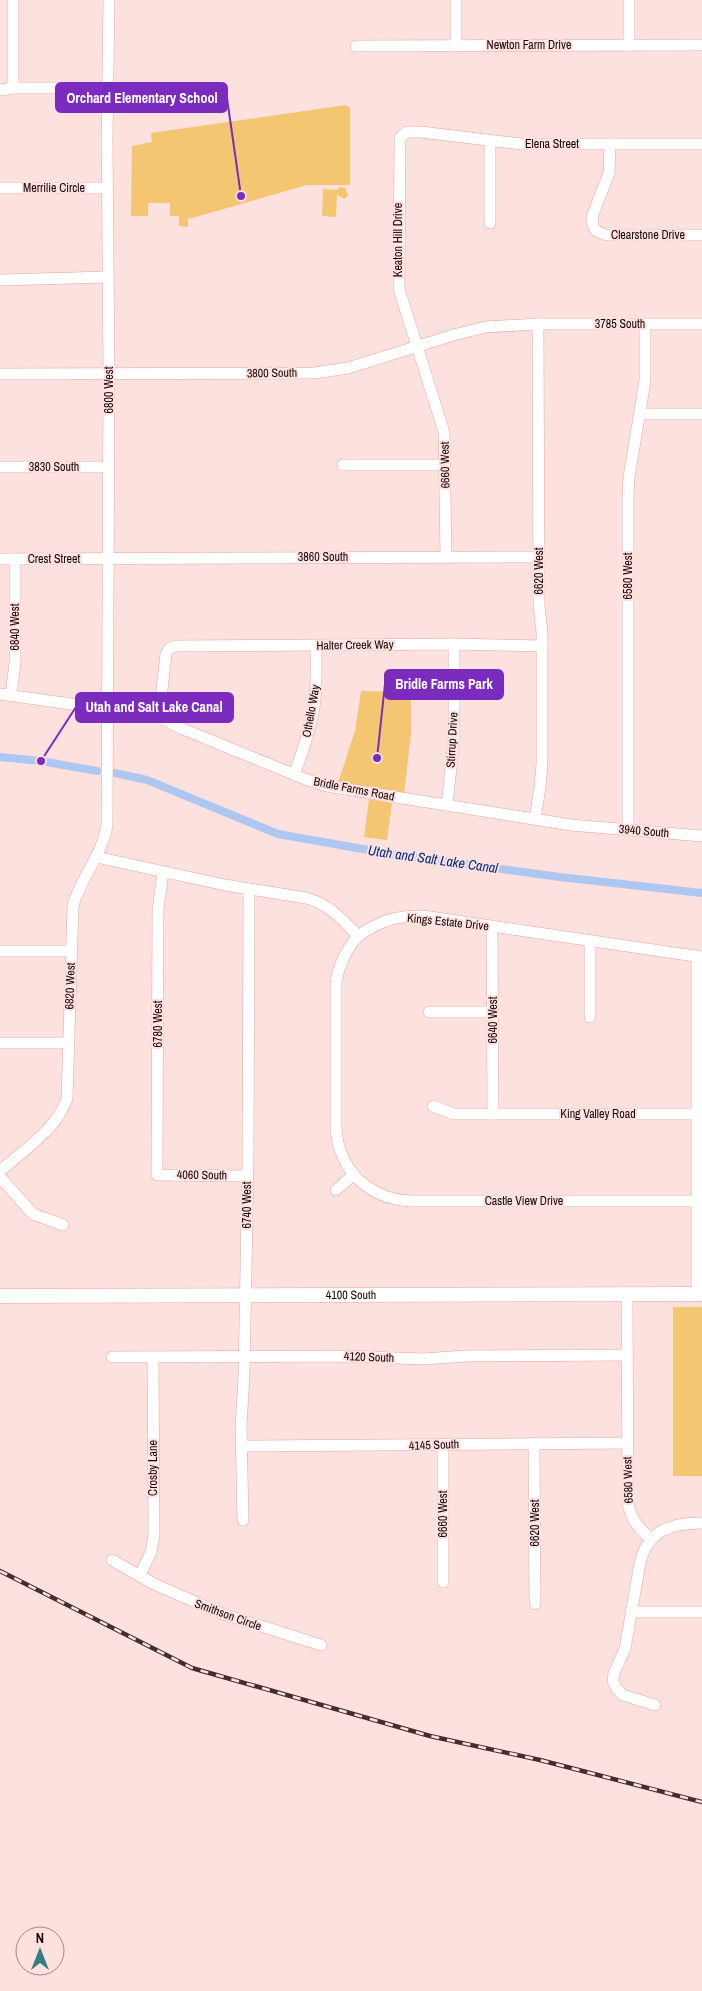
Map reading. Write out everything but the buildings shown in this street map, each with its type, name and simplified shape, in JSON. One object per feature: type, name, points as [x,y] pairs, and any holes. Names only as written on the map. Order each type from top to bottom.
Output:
[{"type":"main road","name":"4100 South","points":[[0,1296],[699,1294]]},
{"type":"street","points":[[13,0],[13,88]]},
{"type":"street","name":"6800 West","points":[[107,781],[109,373],[107,188],[109,0]]},
{"type":"street","points":[[456,0],[456,46]]},
{"type":"street","points":[[629,0],[629,45]]},
{"type":"street","name":"Newton Farm Drive","points":[[356,46],[702,45]]},
{"type":"street","points":[[0,90],[13,88],[109,88]]},
{"type":"street","name":"Elena Street","points":[[404,133],[439,133],[490,141],[533,144],[702,144]]},
{"type":"street","name":"Keaton Hill Drive","points":[[404,133],[400,138],[399,144],[398,282],[416,347]]},
{"type":"street","points":[[490,141],[490,223]]},
{"type":"street","name":"Clearstone Drive","points":[[610,144],[609,173],[592,217],[596,231],[606,235],[702,235]]},
{"type":"street","name":"Merrilie Circle","points":[[0,188],[107,188]]},
{"type":"street","points":[[0,280],[108,277]]},
{"type":"street","name":"3800 South","points":[[0,374],[314,373],[348,368],[457,334],[486,327],[538,324]]},
{"type":"street","name":"3785 South","points":[[538,324],[702,324]]},
{"type":"street","name":"6620 West","points":[[535,818],[542,771],[542,646],[539,609],[538,324]]},
{"type":"street","name":"6580 West","points":[[628,830],[628,495],[645,381],[645,324]]},
{"type":"street","name":"6660 West","points":[[416,347],[444,432],[446,557]]},
{"type":"street","points":[[640,414],[702,414]]},
{"type":"street","points":[[343,464],[445,465]]},
{"type":"street","name":"3830 South","points":[[0,467],[108,467]]},
{"type":"street","name":"3860 South","points":[[108,558],[539,557]]},
{"type":"street","name":"Crest Street","points":[[0,559],[108,558]]},
{"type":"street","name":"6840 West","points":[[6,694],[15,663],[16,559]]},
{"type":"street","name":"Halter Creek Way","points":[[156,714],[161,703],[165,658],[169,649],[178,646],[454,644],[542,646]]},
{"type":"street","name":"Stirrup Drive","points":[[447,805],[454,745],[454,644]]},
{"type":"street","name":"Othello Way","points":[[294,775],[314,709],[316,646]]},
{"type":"street","name":"Bridle Farms Road","points":[[6,694],[106,708],[132,708],[156,714],[183,729],[294,775],[327,786],[585,826]]},
{"type":"street","name":"6820 West","points":[[0,1171],[52,1125],[60,1116],[67,1099],[74,905],[81,884],[104,841],[107,825],[107,781]]},
{"type":"street","name":"3940 South","points":[[585,826],[702,836]]},
{"type":"street","points":[[96,857],[163,872],[318,901],[336,913],[358,936]]},
{"type":"street","name":"6780 West","points":[[157,1175],[158,910],[163,872]]},
{"type":"street","name":"6740 West","points":[[243,1520],[241,1446],[248,1160],[249,889]]},
{"type":"street","name":"Kings Estate Drive","points":[[358,936],[386,920],[404,916],[423,916],[700,957]]},
{"type":"street","name":"6640 West","points":[[492,927],[493,1114]]},
{"type":"street","name":"Castle View Drive","points":[[358,936],[348,948],[341,962],[336,989],[336,1130],[341,1153],[353,1175],[372,1191],[386,1198],[402,1201],[700,1201]]},
{"type":"street","points":[[590,941],[590,1017]]},
{"type":"street","points":[[0,951],[71,951]]},
{"type":"street","points":[[699,1294],[700,957]]},
{"type":"street","points":[[429,1012],[493,1012]]},
{"type":"street","points":[[0,1043],[68,1043]]},
{"type":"street","name":"King Valley Road","points":[[433,1106],[454,1114],[700,1114]]},
{"type":"street","name":"4060 South","points":[[157,1175],[247,1176]]},
{"type":"street","points":[[336,1190],[353,1175]]},
{"type":"street","points":[[0,1177],[33,1214],[63,1225]]},
{"type":"street","name":"6580 West","points":[[627,1294],[627,1494],[634,1522],[651,1539]]},
{"type":"street","name":"4120 South","points":[[112,1357],[345,1356],[423,1359],[466,1356],[627,1355]]},
{"type":"street","name":"Crosby Lane","points":[[140,1575],[151,1552],[154,1535],[153,1357]]},
{"type":"street","name":"6620 West","points":[[534,1443],[535,1604]]},
{"type":"street","name":"4145 South","points":[[241,1446],[627,1443]]},
{"type":"street","name":"6660 West","points":[[443,1445],[444,1582]]},
{"type":"street","points":[[655,1705],[623,1695],[613,1682],[614,1673],[624,1653],[643,1551],[651,1539],[663,1530],[676,1525],[702,1523]]},
{"type":"street","name":"Smithson Circle","points":[[112,1560],[169,1591],[223,1614],[321,1645]]},
{"type":"street","points":[[631,1612],[702,1612]]},
{"type":"shaded area","points":[[346,105],[350,108],[350,185],[307,185],[189,219],[188,216],[188,227],[179,226],[179,216],[170,216],[170,203],[148,203],[148,216],[131,216],[132,146],[152,142],[151,133]]},
{"type":"shaded area","points":[[340,187],[345,188],[348,195],[345,199],[337,195],[336,217],[322,216],[323,189],[337,190]]},
{"type":"shaded area","points":[[361,691],[411,692],[411,734],[404,794],[338,783],[355,731]]},
{"type":"shaded area","points":[[369,799],[392,803],[387,840],[364,837]]},
{"type":"shaded area","points":[[673,1307],[702,1307],[702,1476],[673,1476]]},
{"type":"waterway","name":"Utah and Salt Lake Canal","points":[[0,757],[41,761],[97,771]]},
{"type":"waterway","name":"Utah and Salt Lake Canal","points":[[115,773],[147,780],[278,834],[391,854],[560,877],[702,893]]},
{"type":"railway","points":[[0,1571],[192,1668],[430,1736],[540,1760],[702,1802]]},
{"type":"place","name":"Orchard Elementary School","points":[[241,196]]},
{"type":"place","name":"Bridle Farms Park","points":[[377,758]]},
{"type":"place","name":"Utah and Salt Lake Canal","points":[[41,761]]}]
